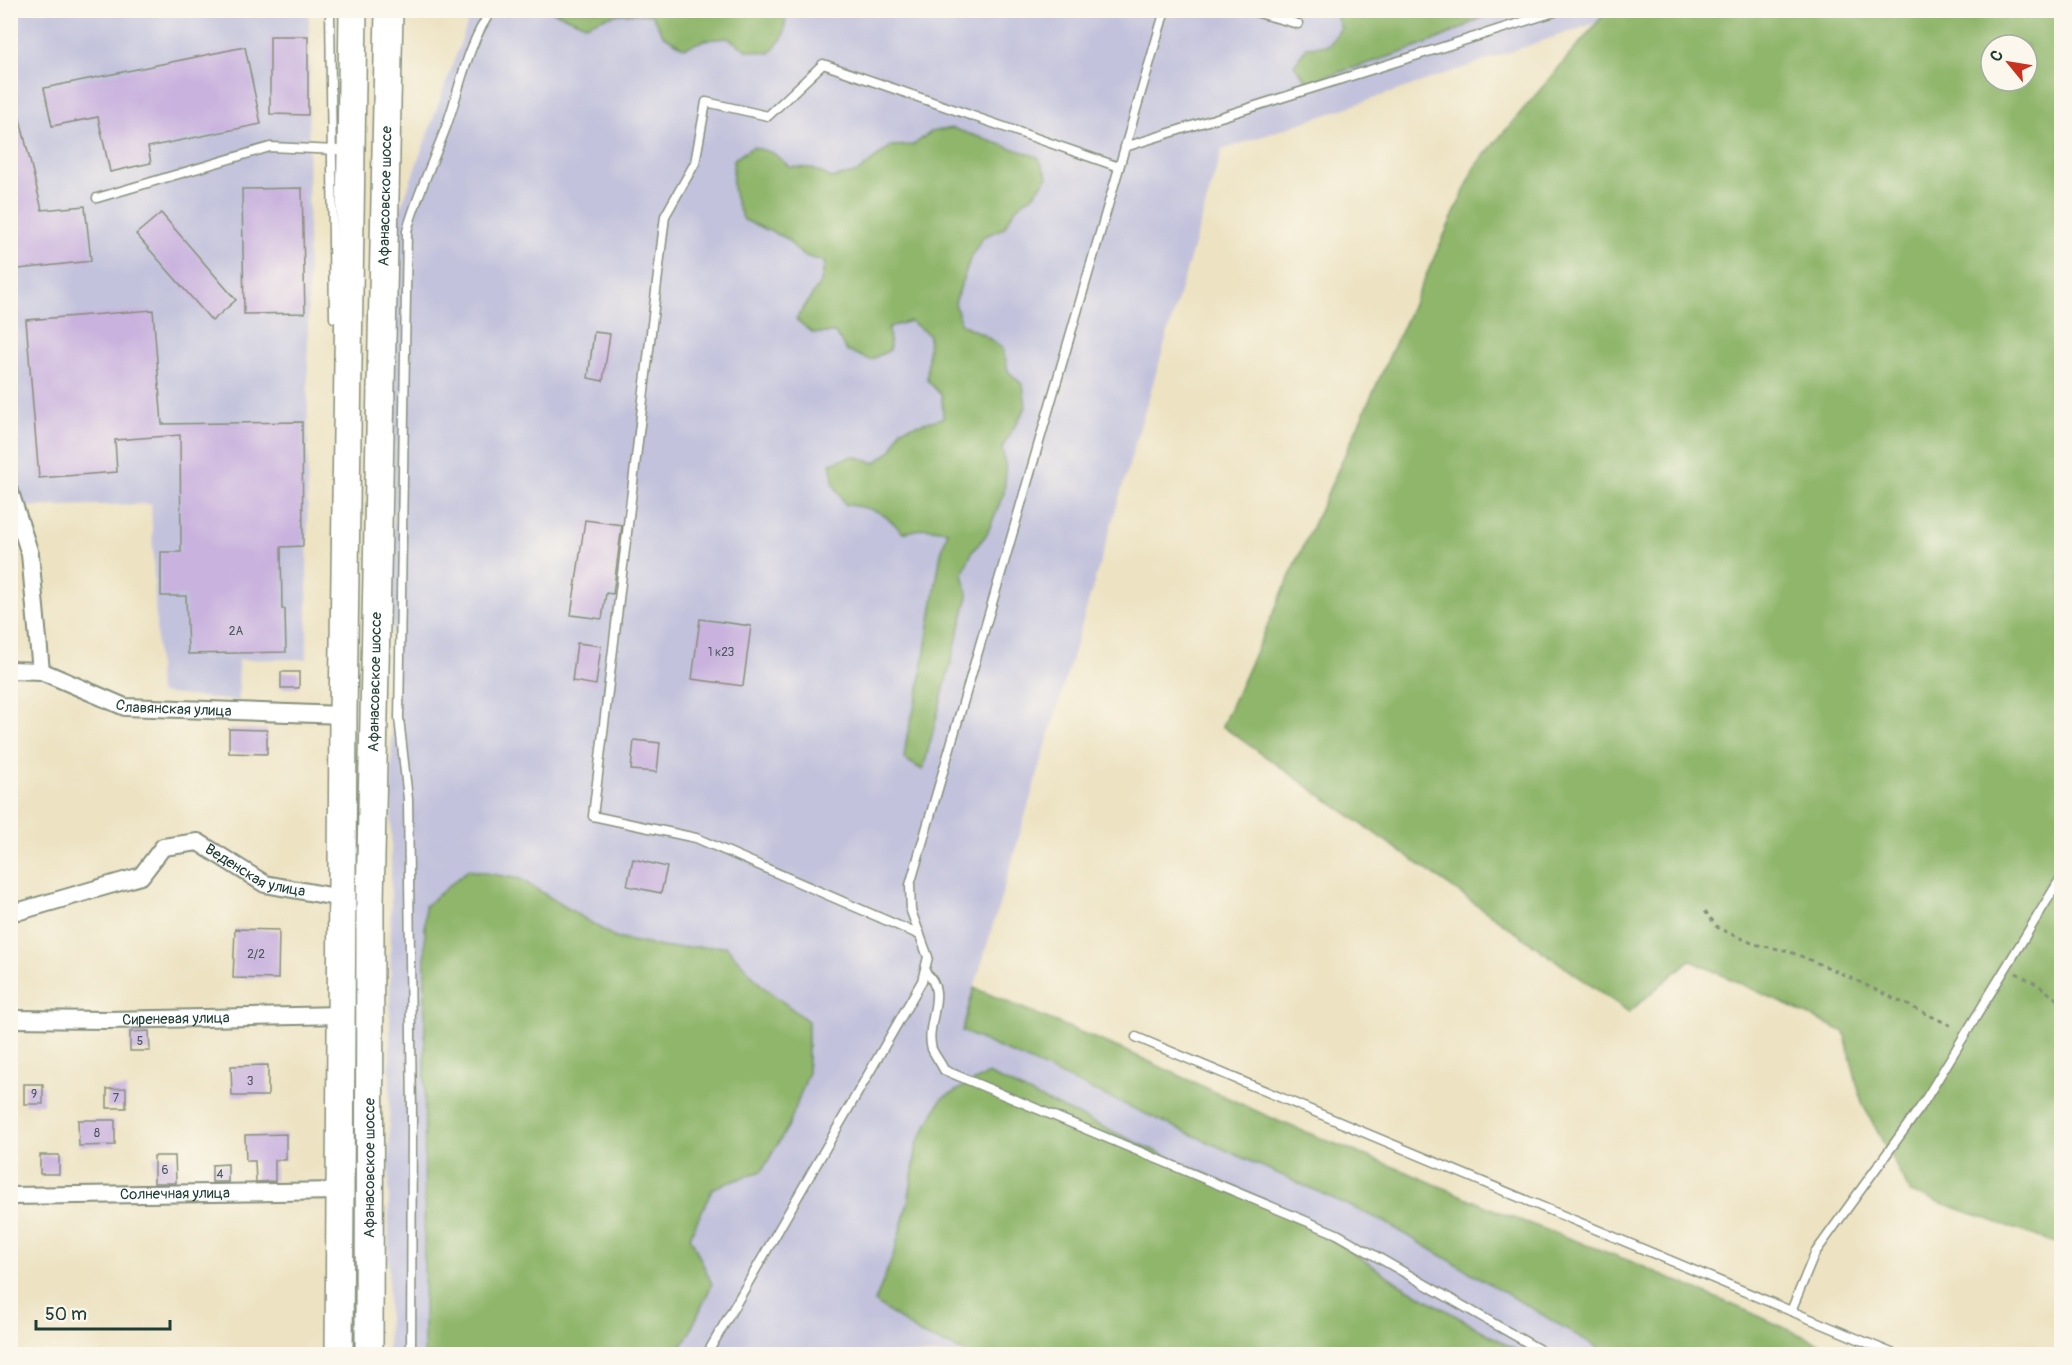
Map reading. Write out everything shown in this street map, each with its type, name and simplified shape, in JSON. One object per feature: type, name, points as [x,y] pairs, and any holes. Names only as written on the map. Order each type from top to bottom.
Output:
[{"type":"main road","name":"Афанасовское шоссе","points":[[339,1354],[343,715],[341,150],[353,10]]},
{"type":"main road","name":"Афанасовское шоссе","points":[[369,1354],[370,903],[389,10]]},
{"type":"street","points":[[10,492],[30,554],[41,671]]},
{"type":"street","name":"Славянская улица","points":[[10,670],[41,671],[125,707],[343,715]]},
{"type":"street","name":"Веденская улица","points":[[10,909],[20,911],[141,876],[163,847],[198,842],[265,884],[341,898]]},
{"type":"street","name":"Сиреневая улица","points":[[10,1019],[108,1020],[342,1015]]},
{"type":"street","name":"Солнечная улица","points":[[10,1196],[340,1191]]},
{"type":"lane","points":[[330,10],[341,150],[334,318]]},
{"type":"lane","points":[[411,1354],[412,1114],[408,799],[399,718],[407,231],[447,126],[477,34],[492,10]]},
{"type":"lane","points":[[707,1354],[922,981],[928,957],[911,911],[910,885],[1165,10]]},
{"type":"lane","points":[[1248,10],[1298,24]]},
{"type":"lane","points":[[1125,147],[1561,10]]},
{"type":"lane","points":[[921,935],[696,838],[593,816],[665,216],[696,163],[706,102],[768,116],[823,64],[1119,167]]},
{"type":"lane","points":[[97,198],[270,147],[341,150]]},
{"type":"lane","points":[[1791,1311],[1815,1252],[1922,1105],[2061,876]]},
{"type":"lane","points":[[924,972],[932,978],[937,991],[932,1019],[932,1048],[944,1070],[1337,1234],[1547,1354]]},
{"type":"lane","points":[[1136,1037],[1894,1354]]},
{"type":"path","points":[[1705,911],[1718,928],[1754,944],[1788,951],[1832,969],[1967,1033]]},
{"type":"path","points":[[2007,968],[2061,1003]]},
{"type":"shaded area","points":[[10,11],[309,11],[307,659],[238,660],[239,701],[159,693],[151,504],[11,507]]},
{"type":"shaded area","points":[[472,11],[1621,11],[1616,16],[1222,150],[962,1030],[1383,1221],[1609,1354],[388,1354],[395,224]]},
{"type":"green space","points":[[787,10],[783,37],[770,53],[747,50],[728,38],[705,40],[684,48],[663,35],[652,15],[618,14],[586,25],[551,11]]},
{"type":"green space","points":[[1490,10],[1490,12],[1425,44],[1308,82],[1294,65],[1307,47],[1329,45],[1341,28],[1334,11]]},
{"type":"green space","points":[[1607,11],[2061,11],[2061,1245],[1910,1192],[1862,1103],[1844,1032],[1690,960],[1629,1012],[1222,726],[1476,165]]},
{"type":"green space","points":[[952,128],[1038,157],[1048,177],[1033,195],[1015,209],[1004,228],[983,237],[970,259],[955,303],[961,324],[1003,348],[1008,371],[1023,385],[1026,407],[1002,448],[1006,470],[1004,493],[987,534],[972,552],[963,573],[968,596],[923,770],[904,759],[907,736],[918,694],[941,553],[948,531],[925,528],[903,533],[884,515],[863,507],[845,504],[834,485],[830,463],[854,456],[875,463],[892,450],[901,429],[943,418],[942,396],[927,380],[929,335],[910,321],[889,327],[890,350],[870,360],[847,351],[835,333],[812,333],[796,319],[821,282],[825,262],[802,255],[786,238],[744,220],[733,190],[733,176],[734,159],[753,147],[773,153],[790,167],[811,168],[832,178],[858,172],[891,146],[913,145],[931,132]]},
{"type":"green space","points":[[468,870],[520,879],[616,938],[667,948],[726,946],[762,986],[808,1021],[808,1074],[789,1125],[762,1171],[713,1188],[690,1236],[712,1284],[677,1354],[424,1354],[425,906]]},
{"type":"green space","points":[[974,988],[1128,1052],[1278,1121],[1509,1216],[1630,1261],[1843,1354],[1609,1354],[1383,1221],[962,1031]]},
{"type":"green space","points":[[988,1074],[1296,1216],[1400,1284],[1523,1354],[970,1354],[920,1334],[875,1302],[895,1250],[909,1198],[917,1144],[942,1098]]},
{"type":"building","points":[[270,36],[308,36],[308,115],[270,114]]},
{"type":"building","points":[[245,47],[261,124],[148,147],[151,163],[110,172],[98,117],[52,126],[44,88]]},
{"type":"building","points":[[16,103],[42,210],[85,206],[91,261],[10,270],[10,104]]},
{"type":"building","points":[[302,188],[305,313],[244,314],[242,189]]},
{"type":"building","points":[[161,213],[236,300],[212,321],[136,234]]},
{"type":"building","points":[[153,310],[162,424],[302,422],[303,546],[281,547],[282,609],[285,609],[286,652],[188,654],[186,596],[161,596],[161,552],[181,552],[180,435],[115,440],[117,472],[39,478],[26,320]]},
{"type":"building","points":[[594,332],[610,334],[603,381],[588,378]]},
{"type":"building","points":[[585,520],[622,525],[613,594],[606,593],[602,619],[571,615]]},
{"type":"building","points":[[700,619],[751,626],[743,686],[692,679]]},
{"type":"building","points":[[577,643],[601,646],[596,685],[572,681]]},
{"type":"building","points":[[281,672],[299,672],[299,688],[281,688]]},
{"type":"building","points":[[229,729],[267,730],[267,754],[229,753]]},
{"type":"building","points":[[634,740],[660,743],[657,772],[631,770]]},
{"type":"building","points":[[633,859],[667,867],[661,893],[627,886]]},
{"type":"building","points":[[235,929],[279,930],[278,979],[233,978]]},
{"type":"building","points":[[149,1031],[150,1051],[130,1051],[130,1032]]},
{"type":"building","points":[[268,1065],[268,1096],[232,1096],[231,1066]]},
{"type":"building","points":[[24,1084],[43,1084],[43,1104],[24,1104]]},
{"type":"building","points":[[126,1088],[126,1108],[107,1108],[107,1089]]},
{"type":"building","points":[[78,1120],[115,1120],[115,1145],[79,1146]]},
{"type":"building","points":[[286,1134],[286,1160],[275,1160],[275,1181],[256,1182],[255,1161],[246,1161],[245,1135]]},
{"type":"building","points":[[40,1155],[59,1155],[59,1174],[40,1174]]},
{"type":"building","points":[[154,1156],[175,1156],[176,1183],[154,1183]]},
{"type":"building","points":[[228,1164],[228,1182],[212,1182],[212,1165]]}]
